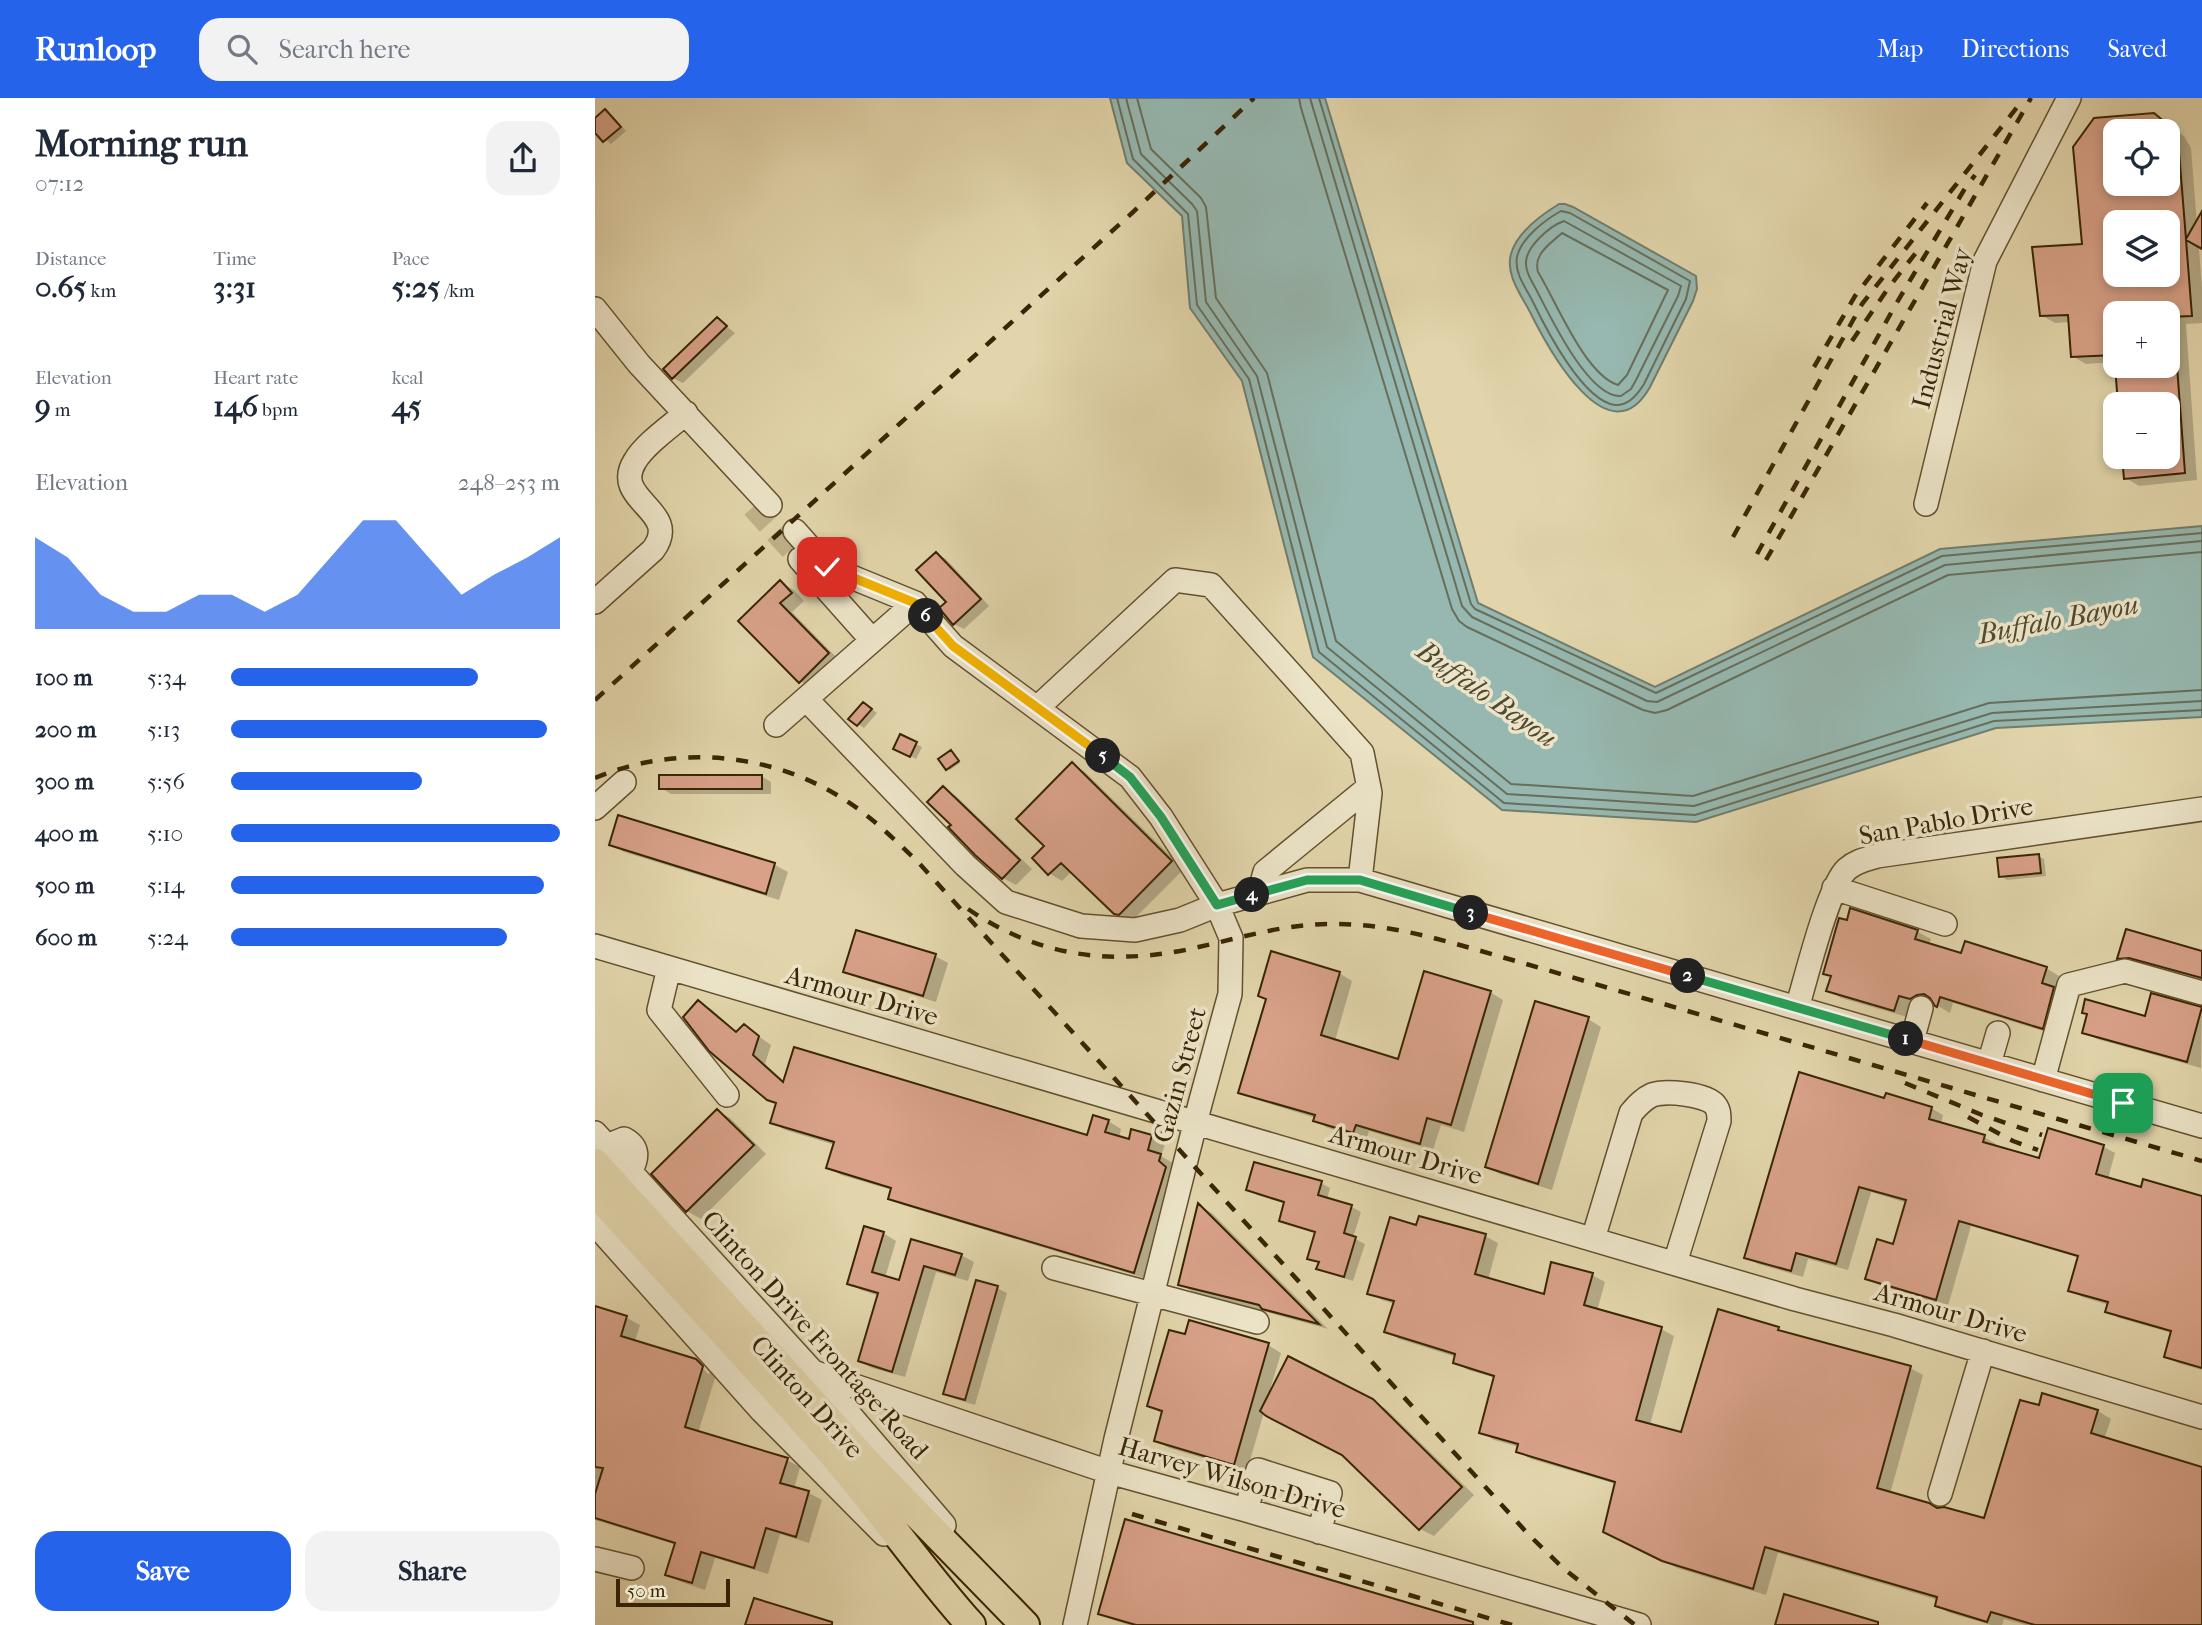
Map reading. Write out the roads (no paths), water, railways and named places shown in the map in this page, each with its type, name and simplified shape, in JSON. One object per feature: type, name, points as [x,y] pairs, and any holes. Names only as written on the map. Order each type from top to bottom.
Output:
[{"type":"main road","name":"Clinton Drive","points":[[599,1147],[608,1196],[839,1462],[886,1518],[936,1586],[971,1625]]},
{"type":"main road","name":"Clinton Drive","points":[[608,1196],[1024,1625]]},
{"type":"street","name":"Industrial Way","points":[[1926,504],[1985,261],[2069,98]]},
{"type":"street","points":[[595,309],[681,417],[762,506]]},
{"type":"street","points":[[595,602],[659,542],[661,525],[632,491],[630,471],[641,454],[681,417]]},
{"type":"street","points":[[776,725],[915,603],[827,567],[795,531]]},
{"type":"street","points":[[800,559],[872,640]]},
{"type":"street","points":[[1037,708],[1175,580],[1211,585],[1362,753],[1370,793],[1360,880]]},
{"type":"street","name":"Gazin Street","points":[[915,603],[953,646],[1130,777],[1161,817],[1217,905],[1231,938],[1230,994],[1109,1472],[1075,1625]]},
{"type":"street","points":[[806,699],[965,865],[1006,902],[1081,926],[1136,930],[1179,920],[1217,905],[1307,880],[1360,880],[2202,1126]]},
{"type":"street","points":[[595,808],[624,782]]},
{"type":"street","points":[[1259,894],[1265,872],[1369,787]]},
{"type":"street","name":"San Pablo Drive","points":[[1797,1008],[1834,888],[1848,869],[1861,861],[1877,856],[2202,809]]},
{"type":"street","points":[[1834,888],[1945,924]]},
{"type":"street","name":"Armour Drive","points":[[595,946],[2202,1417]]},
{"type":"street","points":[[669,968],[659,1010],[727,1095]]},
{"type":"street","points":[[2043,1080],[2070,985],[2125,971],[2202,993]]},
{"type":"street","points":[[1912,1041],[1921,1009]]},
{"type":"street","points":[[1989,1064],[1998,1033]]},
{"type":"street","points":[[1593,1239],[1631,1113],[1650,1096],[1663,1092],[1711,1101],[1718,1110],[1719,1121],[1675,1263]]},
{"type":"street","points":[[599,1147],[624,1139],[637,1153],[637,1160],[608,1196]]},
{"type":"street","name":"Clinton Drive Frontage Road","points":[[608,1196],[813,1372],[965,1549],[984,1581]]},
{"type":"street","points":[[1054,1268],[1257,1322]]},
{"type":"street","points":[[1940,1494],[1983,1351]]},
{"type":"street","name":"Harvey Wilson Drive","points":[[813,1372],[1109,1472],[1319,1532],[1560,1614],[1639,1625]]},
{"type":"street","points":[[1246,1510],[1258,1470],[1330,1493],[1319,1532]]},
{"type":"street","points":[[595,1559],[632,1568]]},
{"type":"water","name":"Buffalo Bayou","points":[[1110,98],[1325,98],[1478,603],[1655,687],[1940,549],[2202,526],[2202,717],[1996,728],[1696,822],[1502,810],[1313,657],[1242,381],[1190,308],[1182,216],[1127,163]]},
{"type":"water","points":[[1559,204],[1573,207],[1696,276],[1697,289],[1693,301],[1650,387],[1634,406],[1617,411],[1599,405],[1582,391],[1551,351],[1512,277],[1511,254],[1519,238],[1537,219]]},
{"type":"tunnel","points":[[753,507],[800,559]]},
{"type":"railway","points":[[595,700],[1132,213],[1254,98]]},
{"type":"railway","points":[[1766,560],[2031,98]]},
{"type":"railway","points":[[1733,537],[1862,304],[2018,106]]},
{"type":"railway","points":[[1757,554],[1896,304],[1975,175]]},
{"type":"railway","points":[[1814,367],[1855,296],[1927,203]]},
{"type":"railway","points":[[1852,341],[1922,245]]},
{"type":"railway","points":[[595,778],[658,760],[723,758],[755,763],[816,784],[845,800],[874,821],[918,862],[1529,1535],[1563,1568],[1635,1625]]},
{"type":"railway","points":[[968,909],[1018,937],[1044,946],[1096,956],[1123,957],[1180,951],[1274,930],[1312,925],[1356,925],[1404,931],[1523,963],[2202,1161]]},
{"type":"railway","points":[[1905,1083],[1982,1115],[2042,1135]]},
{"type":"railway","points":[[1968,1117],[2013,1141],[2038,1150]]},
{"type":"railway","points":[[1132,1514],[1512,1625]]}]
